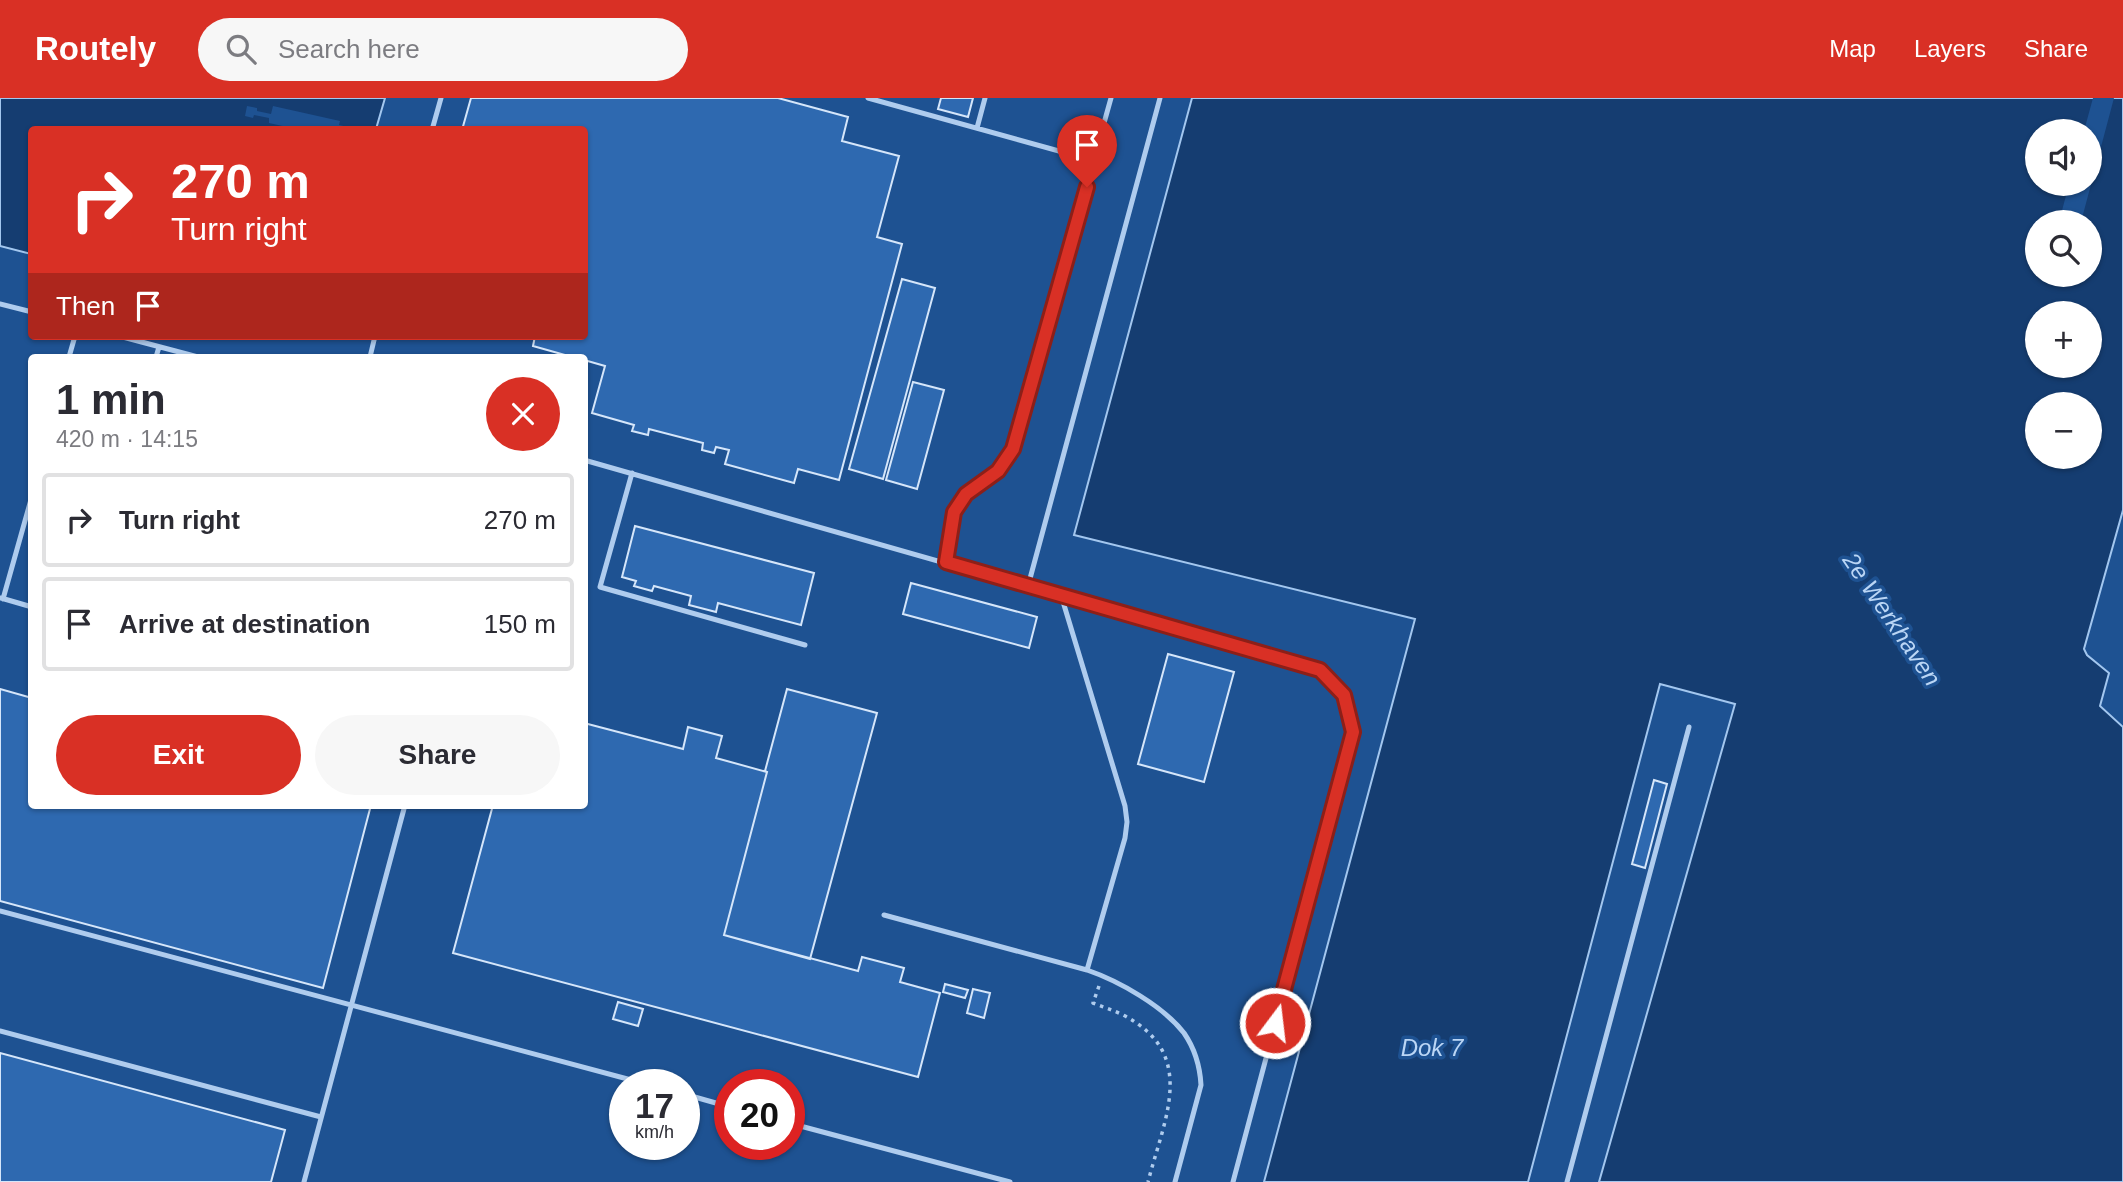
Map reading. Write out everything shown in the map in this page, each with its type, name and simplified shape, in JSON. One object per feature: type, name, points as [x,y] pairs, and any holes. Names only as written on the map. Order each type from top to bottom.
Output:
[{"type":"lane","points":[[433,126],[441,98]]},
{"type":"lane","points":[[868,98],[893,101],[1095,161]]},
{"type":"lane","points":[[977,128],[985,98]]},
{"type":"lane","points":[[946,562],[954,512],[966,494],[998,471],[1013,449],[1111,98]]},
{"type":"lane","points":[[1028,586],[1160,98]]},
{"type":"lane","points":[[0,304],[28,311]]},
{"type":"lane","points":[[134,340],[186,354]]},
{"type":"lane","points":[[157,354],[159,347]]},
{"type":"lane","points":[[588,461],[1320,670],[1344,695],[1353,732],[1233,1182]]},
{"type":"lane","points":[[632,473],[600,587],[805,645]]},
{"type":"lane","points":[[28,510],[2,598],[28,606]]},
{"type":"lane","points":[[1061,595],[1125,806],[1127,822],[1125,838],[1087,970]]},
{"type":"lane","points":[[1567,1182],[1689,727]]},
{"type":"lane","points":[[304,1182],[404,809]]},
{"type":"lane","points":[[0,911],[609,1074]]},
{"type":"lane","points":[[884,915],[1087,970],[1126,988],[1168,1017],[1184,1033],[1200,1069],[1200,1085],[1175,1182]]},
{"type":"lane","points":[[0,1031],[321,1117]]},
{"type":"lane","points":[[805,1127],[1010,1182]]},
{"type":"path","points":[[1102,976],[1093,1003],[1124,1016],[1147,1032],[1162,1049],[1170,1069],[1171,1092],[1148,1182]]},
{"type":"water","points":[[0,98],[385,98],[377,126],[28,126],[28,253],[0,246]]},
{"type":"water","points":[[1192,98],[2123,98],[2123,510],[2084,649],[2087,655],[2109,673],[2100,706],[2123,727],[2123,1182],[1599,1182],[1735,704],[1660,684],[1528,1182],[1264,1182],[1415,619],[1074,535]]},
{"type":"pier","points":[[2093,98],[2114,98],[2102,143],[2102,119],[2087,119]]},
{"type":"pier","points":[[247,106],[271,114],[273,106],[340,121],[339,125],[344,126],[282,126],[269,123],[269,118],[245,116]]},
{"type":"pier","points":[[2066,196],[2088,196],[2084,210],[2062,210]]},
{"type":"building","points":[[471,98],[778,98],[848,117],[842,141],[899,156],[877,237],[902,244],[839,480],[798,469],[794,483],[725,464],[729,450],[716,447],[714,453],[702,450],[703,443],[649,429],[648,435],[632,431],[634,425],[592,413],[605,366],[588,361],[588,354],[561,354],[533,346],[534,340],[588,340],[588,126],[463,126]]},
{"type":"building","points":[[941,98],[973,98],[968,117],[938,109]]},
{"type":"building","points":[[902,279],[935,288],[883,479],[849,469]]},
{"type":"building","points":[[913,382],[944,390],[917,489],[886,480]]},
{"type":"building","points":[[635,526],[814,573],[801,625],[718,603],[716,612],[689,605],[691,596],[654,586],[652,591],[634,586],[636,581],[622,577]]},
{"type":"building","points":[[911,583],[1037,617],[1029,648],[903,614]]},
{"type":"building","points":[[1168,654],[1234,672],[1204,782],[1138,764]]},
{"type":"building","points":[[0,689],[28,697],[28,809],[370,809],[323,988],[0,901]]},
{"type":"building","points":[[787,689],[877,713],[810,959],[724,935]]},
{"type":"building","points":[[588,724],[683,749],[688,727],[722,736],[716,758],[767,772],[724,935],[858,971],[862,957],[904,968],[900,982],[940,993],[918,1077],[453,953],[492,809],[588,809]]},
{"type":"building","points":[[1654,780],[1667,784],[1645,868],[1632,864]]},
{"type":"building","points":[[945,984],[968,990],[965,998],[943,992]]},
{"type":"building","points":[[973,989],[990,993],[984,1018],[967,1013]]},
{"type":"building","points":[[618,1002],[643,1009],[638,1026],[613,1019]]},
{"type":"building","points":[[0,1053],[285,1130],[271,1182],[0,1182]]},
{"type":"route","points":[[1087,187],[1013,449],[998,471],[966,494],[954,512],[946,562],[1320,670],[1344,695],[1353,732],[1275,1023]]},
{"type":"water label","name":"2e Werkhaven","points":[[1892,619]]},
{"type":"water label","name":"Dok 7","points":[[1432,1047]]}]
